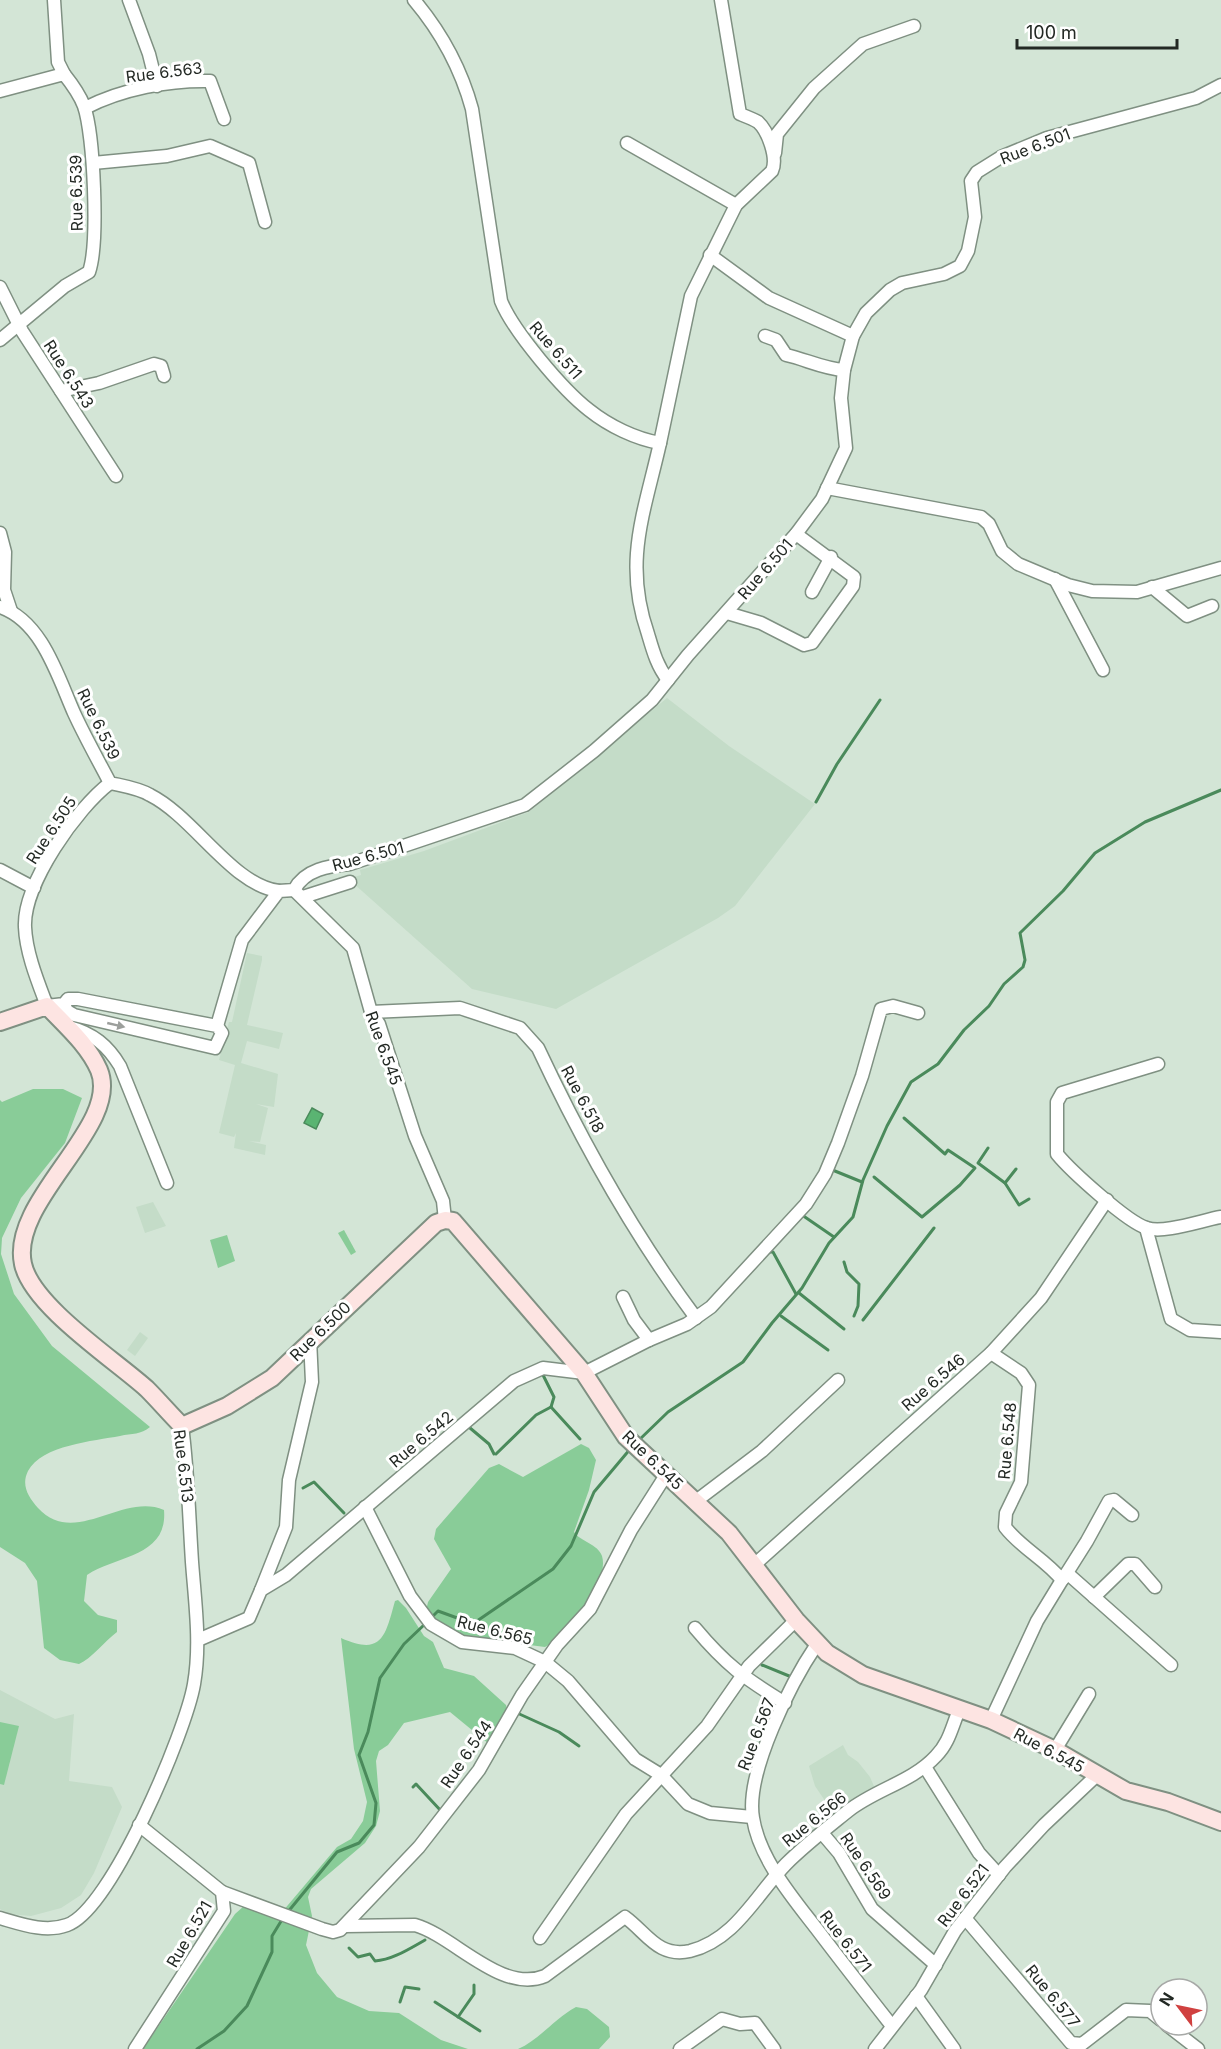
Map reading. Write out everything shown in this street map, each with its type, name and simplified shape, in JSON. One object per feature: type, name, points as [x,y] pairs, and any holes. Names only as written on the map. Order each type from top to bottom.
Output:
[{"type":"street","name":"Rue 6.539","points":[[0,340],[65,286],[89,272],[93,254],[93,163],[84,108],[76,89],[58,63],[54,0]]},
{"type":"street","points":[[129,0],[149,54],[157,86]]},
{"type":"street","name":"Rue 6.511","points":[[414,0],[445,44],[466,87],[476,132],[501,301],[506,315],[541,360],[589,410],[644,440],[660,443]]},
{"type":"street","points":[[721,0],[740,114],[759,123],[775,154]]},
{"type":"street","points":[[668,680],[655,659],[641,615],[634,574],[635,553],[691,296],[736,205],[772,171],[777,134],[814,88],[863,44],[914,26]]},
{"type":"street","points":[[0,91],[64,74]]},
{"type":"street","name":"Rue 6.563","points":[[84,108],[106,97],[157,86],[210,81],[224,119]]},
{"type":"street","name":"Rue 6.501","points":[[299,893],[300,879],[327,866],[350,864],[525,805],[630,721],[796,534],[827,488],[846,447],[841,398],[844,370],[853,336],[866,314],[890,290],[918,278],[944,274],[960,266],[968,251],[975,217],[971,181],[977,172],[1001,157],[1047,138],[1196,98],[1221,85]]},
{"type":"street","points":[[627,143],[736,205]]},
{"type":"street","points":[[93,163],[167,156],[210,146],[249,163],[265,222]]},
{"type":"street","points":[[710,255],[769,297],[853,336]]},
{"type":"street","name":"Rue 6.543","points":[[0,287],[18,324],[116,476]]},
{"type":"street","points":[[765,336],[776,340],[786,355],[802,357],[831,369],[844,370]]},
{"type":"street","points":[[61,391],[91,385],[154,364],[161,366],[164,376]]},
{"type":"street","points":[[827,488],[981,517],[989,524],[1002,551],[1018,564],[1092,591],[1137,592],[1221,568]]},
{"type":"street","points":[[0,533],[5,552],[6,609]]},
{"type":"street","points":[[727,613],[761,622],[804,645],[812,643],[855,581],[852,573],[796,534]]},
{"type":"street","points":[[812,592],[831,557]]},
{"type":"street","points":[[1055,579],[1103,670]]},
{"type":"street","points":[[1152,587],[1187,616],[1212,606]]},
{"type":"street","name":"Rue 6.539","points":[[6,609],[35,633],[110,783],[151,795],[192,826],[239,872],[257,884],[279,891]]},
{"type":"street","name":"Rue 6.505","points":[[56,1005],[24,929],[25,914],[34,888],[57,845],[87,804],[110,783]]},
{"type":"street","points":[[0,870],[34,888]]},
{"type":"street","points":[[217,1026],[242,940],[279,891],[299,893],[350,882]]},
{"type":"street","name":"Rue 6.545","points":[[299,893],[353,948],[371,1012],[379,1024],[415,1136],[443,1201],[445,1220],[453,1221],[584,1373],[626,1437],[696,1500],[754,1565],[817,1644],[834,1659],[863,1675],[991,1720],[1055,1750],[1125,1791],[1157,1799],[1221,1822]]},
{"type":"street","points":[[0,1022],[56,1005],[68,999],[78,999],[217,1026],[222,1034],[215,1048],[74,1015],[56,1005]]},
{"type":"street","name":"Rue 6.513","points":[[0,1918],[30,1926],[56,1928],[81,1917],[98,1898],[139,1825],[180,1731],[194,1685],[198,1640],[187,1463],[182,1426],[147,1389],[65,1320],[33,1284],[23,1264],[27,1225],[46,1190],[90,1127],[101,1089],[100,1072],[68,1027],[56,1005]]},
{"type":"street","points":[[584,1373],[696,1318],[711,1307],[776,1239],[816,1189],[825,1174],[862,1076],[881,1009],[893,1006],[918,1013]]},
{"type":"street","name":"Rue 6.518","points":[[371,1012],[460,1008],[514,1025],[524,1032],[538,1048],[622,1207],[658,1267],[696,1318]]},
{"type":"street","points":[[68,1027],[90,1035],[111,1052],[120,1066],[167,1183]]},
{"type":"street","points":[[1158,1064],[1065,1091],[1059,1096],[1057,1154],[1107,1200],[1146,1228],[1158,1230],[1221,1217]]},
{"type":"street","name":"Rue 6.546","points":[[754,1565],[991,1353],[1041,1298],[1107,1200]]},
{"type":"street","name":"Rue 6.500","points":[[182,1426],[227,1406],[272,1378],[310,1339],[436,1223],[445,1220]]},
{"type":"street","points":[[1146,1228],[1171,1319],[1190,1330],[1221,1332]]},
{"type":"street","points":[[622,1297],[634,1320],[649,1340]]},
{"type":"street","points":[[198,1640],[249,1617],[286,1527],[292,1463],[312,1382],[310,1339]]},
{"type":"street","name":"Rue 6.548","points":[[991,1353],[1021,1374],[1029,1385],[1021,1482],[1006,1513],[1005,1527],[1027,1550],[1065,1576]]},
{"type":"street","name":"Rue 6.542","points":[[261,1590],[286,1575],[514,1381],[543,1368],[584,1373]]},
{"type":"street","points":[[696,1500],[762,1451],[838,1380]]},
{"type":"street","name":"Rue 6.544","points":[[345,1926],[419,1847],[479,1770],[522,1695],[545,1662],[590,1609],[631,1530],[666,1475]]},
{"type":"street","points":[[991,1720],[1037,1621],[1109,1501],[1114,1500],[1132,1515]]},
{"type":"street","name":"Rue 6.565","points":[[365,1507],[410,1596],[431,1624],[462,1642],[515,1648],[545,1662],[568,1681],[634,1759],[661,1774]]},
{"type":"street","points":[[1094,1597],[1128,1564],[1135,1564],[1155,1587]]},
{"type":"street","points":[[1065,1576],[1094,1597],[1171,1665]]},
{"type":"street","points":[[540,1938],[626,1814],[707,1726],[741,1676],[796,1620]]},
{"type":"street","points":[[695,1628],[720,1658],[741,1676],[785,1703]]},
{"type":"street","name":"Rue 6.567","points":[[777,1874],[752,1817],[757,1772],[785,1703],[817,1644]]},
{"type":"street","points":[[1055,1750],[1089,1694]]},
{"type":"street","name":"Rue 6.566","points":[[345,1926],[415,1925],[462,1950],[481,1966],[531,1980],[545,1976],[621,1918],[628,1920],[657,1946],[673,1952],[682,1952],[710,1943],[732,1927],[777,1874],[851,1809],[925,1767],[952,1735],[960,1708]]},
{"type":"street","points":[[925,1767],[979,1853],[999,1875]]},
{"type":"street","points":[[661,1774],[681,1798],[695,1808],[718,1814],[752,1817]]},
{"type":"street","name":"Rue 6.521","points":[[875,2049],[915,1996],[965,1918],[999,1875],[1033,1836],[1096,1776]]},
{"type":"street","name":"Rue 6.521","points":[[135,2049],[224,1911],[222,1892],[139,1825]]},
{"type":"street","name":"Rue 6.569","points":[[822,1833],[844,1861],[872,1909],[936,1965]]},
{"type":"street","name":"Rue 6.571","points":[[777,1874],[794,1902],[892,2025]]},
{"type":"street","points":[[222,1892],[322,1929],[337,1932],[345,1926]]},
{"type":"street","name":"Rue 6.577","points":[[965,1918],[1071,2043],[1086,2041],[1126,2010],[1149,2011]]},
{"type":"street","points":[[915,1996],[954,2049]]},
{"type":"street","points":[[680,2049],[722,2019],[740,2024],[755,2023],[774,2049]]},
{"type":"street","points":[[1182,2037],[1198,2049]]},
{"type":"shaded area","points":[[667,698],[729,746],[815,804],[735,906],[718,918],[556,1009],[472,989],[353,883],[351,878],[361,875],[360,870],[424,851],[529,812]]},
{"type":"shaded area","points":[[247,953],[262,956],[262,960],[247,1025],[283,1033],[279,1049],[247,1041],[241,1063],[278,1074],[274,1107],[256,1104],[268,1108],[260,1142],[249,1141],[266,1145],[265,1155],[234,1148],[236,1133],[234,1137],[219,1133],[235,1065],[219,1060],[229,1022],[232,1022]]},
{"type":"shaded area","points":[[33,1089],[63,1089],[82,1098],[65,1143],[21,1198],[2,1238],[1,1254],[14,1294],[52,1346],[150,1427],[140,1433],[83,1442],[45,1455],[28,1471],[25,1486],[31,1500],[38,1508],[52,1519],[67,1523],[132,1508],[148,1506],[164,1510],[163,1525],[158,1537],[149,1546],[87,1575],[84,1601],[98,1615],[117,1620],[117,1632],[79,1664],[60,1660],[44,1648],[37,1581],[25,1563],[0,1547],[0,1100],[2,1102]]},
{"type":"shaded area","points":[[312,1108],[323,1114],[316,1129],[304,1123]]},
{"type":"shaded area","points":[[153,1202],[166,1226],[145,1233],[136,1207]]},
{"type":"shaded area","points":[[344,1230],[356,1252],[351,1255],[338,1233]]},
{"type":"shaded area","points":[[227,1235],[235,1261],[218,1268],[210,1240]]},
{"type":"shaded area","points":[[140,1332],[148,1338],[135,1356],[127,1350]]},
{"type":"shaded area","points":[[581,1444],[589,1448],[596,1460],[589,1490],[574,1532],[600,1552],[603,1567],[594,1594],[585,1607],[565,1632],[545,1647],[452,1635],[444,1631],[426,1611],[428,1602],[451,1569],[434,1539],[436,1529],[489,1468],[499,1464],[523,1477]]},
{"type":"shaded area","points":[[398,1600],[406,1608],[424,1636],[433,1642],[444,1668],[474,1676],[506,1705],[507,1710],[489,1744],[450,1712],[404,1723],[388,1745],[379,1751],[376,1761],[380,1811],[376,1826],[365,1843],[311,1889],[308,1897],[312,1916],[306,1945],[317,1973],[337,1997],[369,2011],[399,2013],[441,2040],[468,2049],[143,2049],[235,1914],[244,1906],[277,1918],[337,1847],[351,1839],[363,1821],[367,1802],[354,1749],[341,1638],[365,1645],[380,1640],[395,1601]]},
{"type":"shaded area","points":[[0,1690],[55,1719],[74,1714],[69,1781],[112,1787],[122,1807],[94,1873],[81,1895],[61,1908],[31,1916],[10,1914],[0,1909]]},
{"type":"shaded area","points":[[0,1722],[19,1726],[4,1785],[0,1784]]},
{"type":"shaded area","points":[[843,1745],[848,1755],[858,1762],[870,1777],[876,1791],[836,1817],[815,1786],[809,1766]]},
{"type":"shaded area","points":[[576,2007],[587,2009],[609,2027],[610,2037],[599,2049],[518,2049],[533,2040]]},
{"type":"waterway","points":[[816,802],[837,764],[880,700]]},
{"type":"waterway","points":[[638,1441],[668,1412],[743,1362],[802,1288],[829,1243],[853,1217],[863,1180],[887,1126],[911,1082],[938,1064],[964,1030],[989,1006],[1004,984],[1023,967],[1025,960],[1020,933],[1063,891],[1095,853],[1145,822],[1221,790]]},
{"type":"waterway","points":[[874,1177],[922,1217],[960,1185],[975,1168],[948,1150],[945,1154],[904,1118]]},
{"type":"waterway","points":[[988,1148],[978,1163],[1005,1183],[1019,1205],[1029,1199]]},
{"type":"waterway","points":[[830,1169],[862,1182]]},
{"type":"waterway","points":[[1005,1183],[1016,1169]]},
{"type":"waterway","points":[[802,1215],[834,1237]]},
{"type":"waterway","points":[[863,1320],[934,1228]]},
{"type":"waterway","points":[[767,1252],[773,1252],[796,1294]]},
{"type":"waterway","points":[[844,1262],[847,1272],[859,1284],[858,1306],[854,1316]]},
{"type":"waterway","points":[[799,1293],[844,1329]]},
{"type":"waterway","points":[[781,1316],[828,1350]]},
{"type":"waterway","points":[[543,1375],[554,1397],[551,1407]]},
{"type":"waterway","points":[[551,1407],[580,1439]]},
{"type":"waterway","points":[[496,1454],[536,1415],[551,1407]]},
{"type":"waterway","points":[[470,1428],[489,1444],[494,1454]]},
{"type":"waterway","points":[[430,1619],[438,1611],[471,1623],[477,1621],[553,1569],[571,1546],[594,1492],[631,1448]]},
{"type":"waterway","points":[[303,1488],[314,1482],[344,1513]]},
{"type":"waterway","points":[[287,1913],[337,1852],[359,1843],[374,1825],[376,1803],[359,1755],[368,1732],[380,1678],[404,1644],[425,1624]]},
{"type":"waterway","points":[[762,1665],[794,1678]]},
{"type":"waterway","points":[[515,1712],[559,1732],[579,1746]]},
{"type":"waterway","points":[[413,1787],[416,1784],[442,1812]]},
{"type":"waterway","points":[[197,2049],[224,2031],[247,2006],[272,1952],[272,1936],[283,1918]]},
{"type":"waterway","points":[[349,1948],[358,1957],[370,1954],[375,1961],[394,1956],[425,1940]]},
{"type":"waterway","points":[[458,2017],[474,1994],[474,1985]]},
{"type":"waterway","points":[[400,2002],[405,1987],[419,1989]]},
{"type":"waterway","points":[[435,2002],[480,2031]]}]
